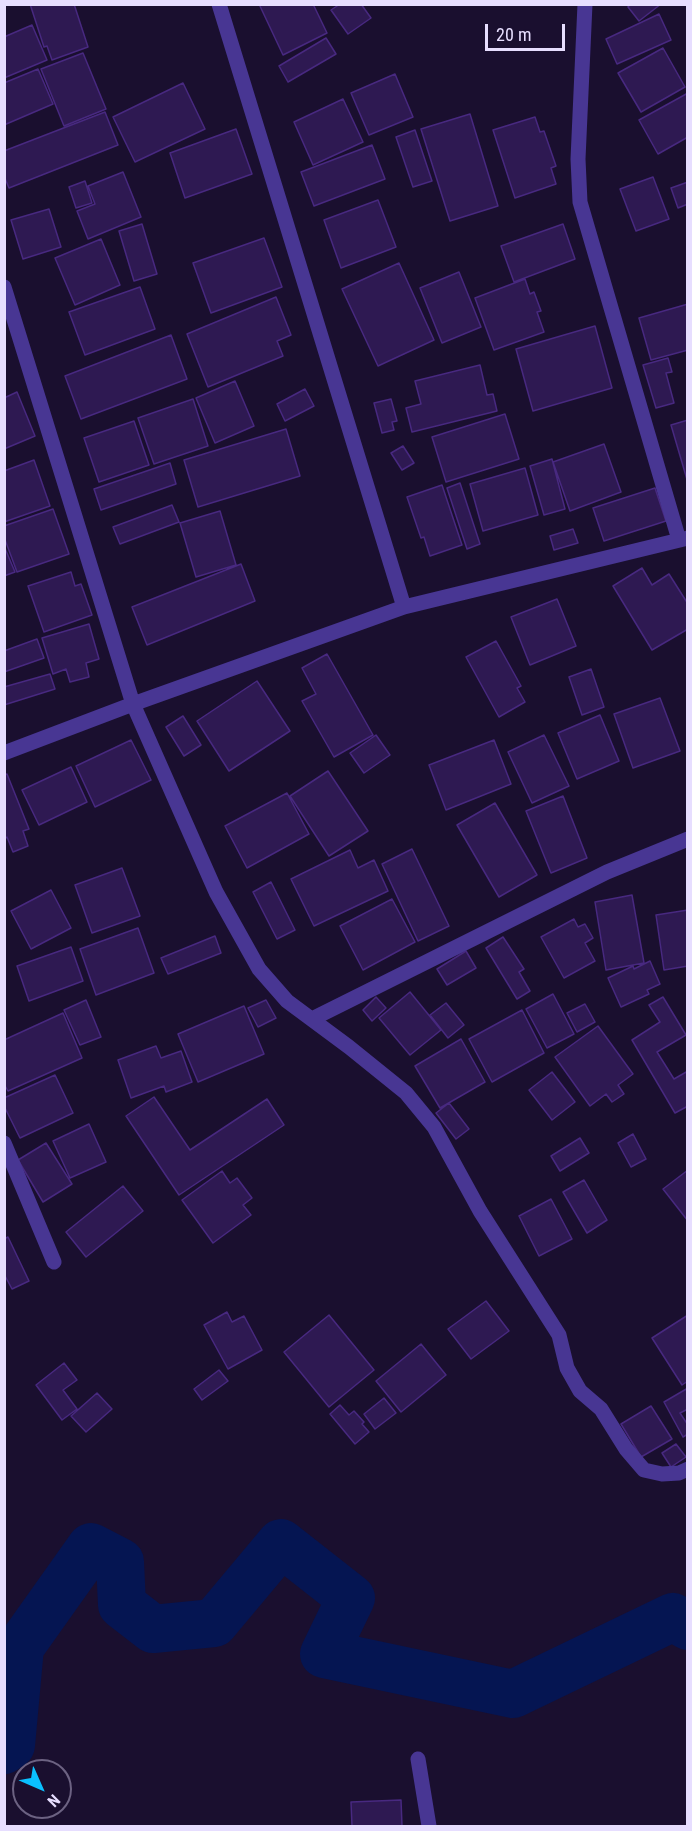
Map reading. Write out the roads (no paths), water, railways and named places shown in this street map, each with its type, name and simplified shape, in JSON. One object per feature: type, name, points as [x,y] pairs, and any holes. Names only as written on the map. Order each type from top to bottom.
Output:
[{"type":"street","points":[[219,4],[404,607]]},
{"type":"street","points":[[4,753],[404,607],[683,539],[580,202],[578,159],[585,4]]},
{"type":"street","points":[[4,287],[134,704],[216,892],[259,969],[287,1000],[406,1094],[434,1127],[480,1211],[559,1335],[567,1368],[580,1391],[602,1409],[626,1449],[644,1470],[662,1474],[679,1473],[687,1469]]},
{"type":"street","points":[[312,1019],[607,872],[687,839]]},
{"type":"street","points":[[4,1143],[54,1262]]},
{"type":"street","points":[[418,1759],[429,1827]]},
{"type":"waterway","points":[[4,1750],[11,1745],[20,1647],[91,1547],[120,1562],[122,1605],[153,1629],[214,1623],[281,1543],[351,1598],[324,1654],[513,1694],[673,1617],[688,1626]]}]
